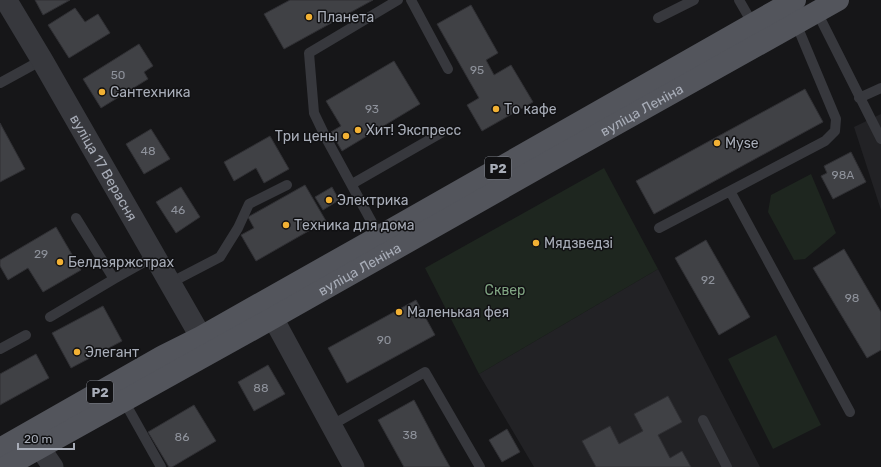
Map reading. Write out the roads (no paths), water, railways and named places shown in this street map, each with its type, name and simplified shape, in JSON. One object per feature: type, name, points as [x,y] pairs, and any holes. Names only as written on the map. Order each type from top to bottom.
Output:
[{"type":"main road","name":"вуліца Леніна","points":[[5,453],[124,401],[205,345],[758,33],[793,10],[817,12],[838,0]]},
{"type":"main road","name":"вуліца Леніна","points":[[36,440],[163,356],[205,345]]},
{"type":"street","name":"вуліца 17 Верасня","points":[[6,0],[42,60],[205,345]]},
{"type":"street","points":[[268,310],[354,467]]},
{"type":"street","points":[[36,440],[54,467]]},
{"type":"lane","points":[[384,245],[314,114],[309,53],[398,0]]},
{"type":"lane","points":[[411,0],[448,69]]},
{"type":"lane","points":[[658,18],[694,0]]},
{"type":"lane","points":[[739,0],[758,33]]},
{"type":"lane","points":[[660,228],[825,141],[835,131],[836,119],[793,10]]},
{"type":"lane","points":[[817,12],[881,139]]},
{"type":"lane","points":[[0,82],[42,60]]},
{"type":"lane","points":[[860,98],[881,88]]},
{"type":"lane","points":[[352,184],[441,133]]},
{"type":"lane","points":[[170,283],[220,257],[238,228],[249,204],[287,185]]},
{"type":"lane","points":[[730,190],[850,412]]},
{"type":"lane","points":[[76,218],[114,279]]},
{"type":"lane","points":[[50,317],[155,256]]},
{"type":"lane","points":[[0,349],[26,335]]},
{"type":"lane","points":[[332,425],[425,372],[480,467]]},
{"type":"lane","points":[[124,401],[161,467]]},
{"type":"lane","points":[[703,420],[727,467]]},
{"type":"place","name":"Планета","points":[[309,17]]},
{"type":"place","name":"Сантехника","points":[[102,92]]},
{"type":"place","name":"То кафе","points":[[496,109]]},
{"type":"place","name":"Хит! Экспресс","points":[[358,130]]},
{"type":"place","name":"Три цены","points":[[346,136]]},
{"type":"place","name":"Myse","points":[[717,143]]},
{"type":"place","name":"Электрика","points":[[329,200]]},
{"type":"place","name":"Техника для дома","points":[[286,225]]},
{"type":"place","name":"Мядзведзі","points":[[536,243]]},
{"type":"place","name":"Белдзяржстрах","points":[[60,262]]},
{"type":"place","name":"Маленькая фея","points":[[399,312]]},
{"type":"place","name":"Элегант","points":[[77,352]]},
{"type":"park label","name":"Сквер","points":[[505,290]]}]
